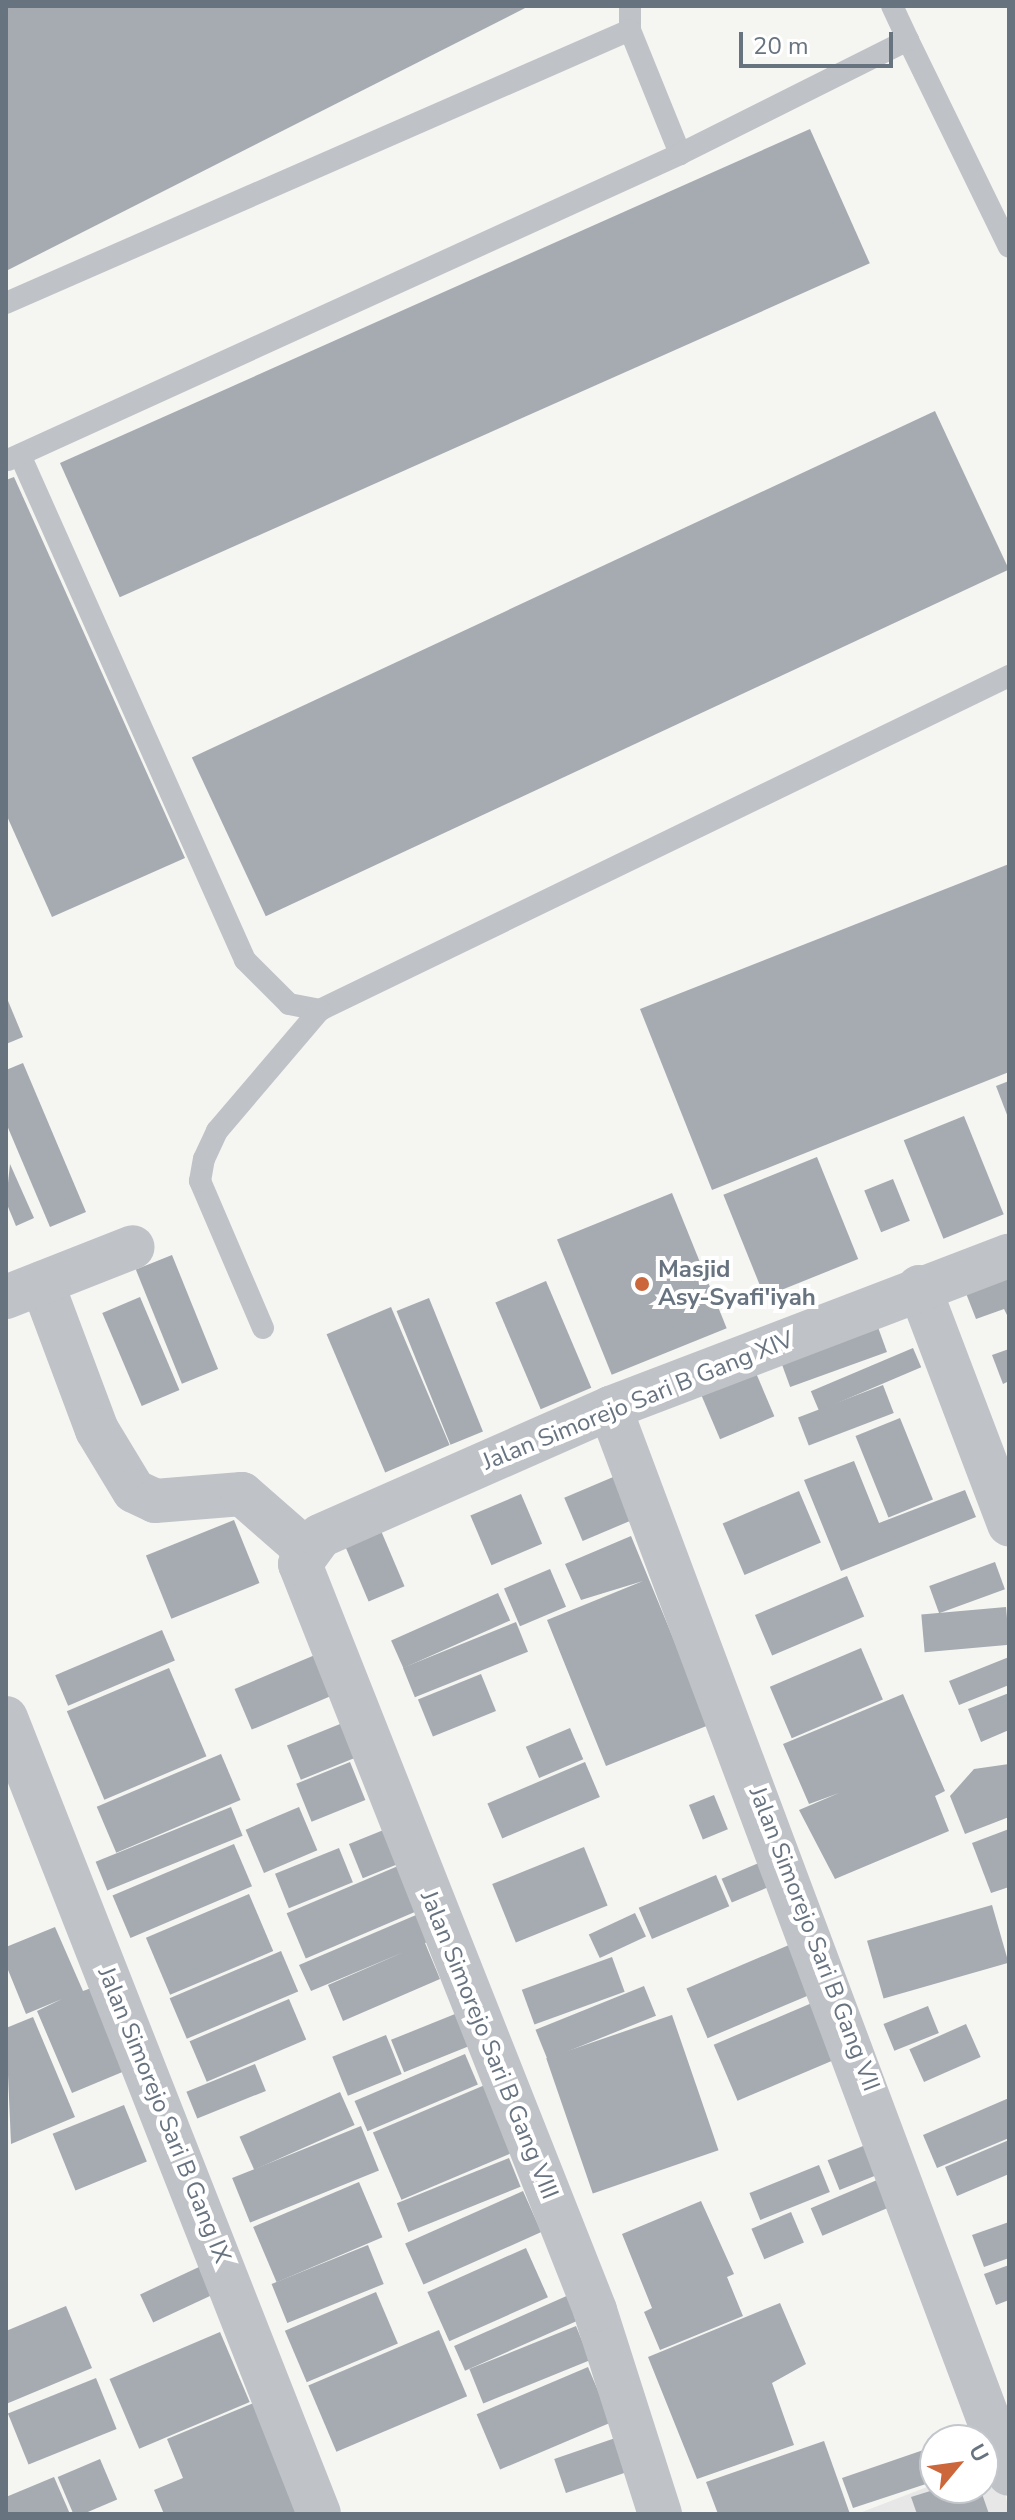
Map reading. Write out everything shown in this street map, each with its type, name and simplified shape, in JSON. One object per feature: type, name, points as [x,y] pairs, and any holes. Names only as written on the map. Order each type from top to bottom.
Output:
[{"type":"street","points":[[133,1247],[24,1290],[97,1430],[134,1491],[155,1501],[242,1494],[304,1566]]},
{"type":"street","name":"Jalan Simorejo Sari B Gang XIV","points":[[304,1566],[320,1536],[610,1408],[919,1287],[1009,1256]]},
{"type":"street","points":[[919,1287],[1009,1524]]},
{"type":"street","name":"Jalan Simorejo Sari B Gang VII","points":[[610,1408],[1009,2474]]},
{"type":"street","name":"Jalan Simorejo Sari B Gang VIII","points":[[304,1566],[595,2310],[660,2514]]},
{"type":"street","name":"Jalan Simorejo Sari B Gang IX","points":[[6,1718],[319,2514]]},
{"type":"lane","points":[[630,6],[630,30],[680,154]]},
{"type":"lane","points":[[892,6],[1009,247]]},
{"type":"lane","points":[[6,303],[630,30]]},
{"type":"lane","points":[[320,1010],[289,1004],[245,960],[13,458],[680,154],[908,40]]},
{"type":"lane","points":[[263,1328],[200,1181],[204,1159],[226,1119],[320,1010],[1009,676]]},
{"type":"shaded area","points":[[999,2463],[1009,2514],[857,2514],[919,2490],[919,2504],[999,2504]]},
{"type":"building","points":[[6,6],[529,6],[6,271]]},
{"type":"building","points":[[810,129],[870,263],[120,597],[60,463]]},
{"type":"building","points":[[935,411],[1009,570],[266,916],[192,758]]},
{"type":"building","points":[[14,477],[185,858],[52,917],[6,814],[6,480]]},
{"type":"building","points":[[1009,864],[1009,1072],[712,1190],[640,1009]]},
{"type":"building","points":[[6,996],[23,1037],[6,1044]]},
{"type":"building","points":[[23,1063],[86,1212],[50,1227],[6,1123],[6,1070]]},
{"type":"building","points":[[1009,1081],[1009,1120],[996,1086]]},
{"type":"building","points":[[964,1116],[1004,1214],[943,1239],[904,1140]]},
{"type":"building","points":[[817,1157],[858,1259],[765,1297],[723,1195]]},
{"type":"building","points":[[10,1164],[34,1218],[16,1226],[6,1202]]},
{"type":"building","points":[[893,1179],[910,1221],[881,1232],[864,1191]]},
{"type":"building","name":"Masjid Asy-Syafi'iyah","points":[[672,1193],[727,1328],[612,1375],[557,1239]]},
{"type":"building","points":[[172,1255],[218,1369],[182,1384],[136,1270]]},
{"type":"building","points":[[1009,1266],[1009,1319],[1004,1309],[976,1319],[962,1283]]},
{"type":"building","points":[[546,1281],[591,1388],[541,1409],[495,1302]]},
{"type":"building","points":[[140,1297],[179,1390],[142,1406],[102,1313]]},
{"type":"building","points":[[429,1298],[483,1432],[450,1445],[397,1311]]},
{"type":"building","points":[[391,1307],[450,1445],[385,1472],[327,1334]]},
{"type":"building","points":[[875,1319],[887,1352],[790,1387],[778,1354]]},
{"type":"building","points":[[913,1348],[921,1367],[819,1411],[811,1391]]},
{"type":"building","points":[[1009,1349],[1009,1381],[1003,1384],[992,1355]]},
{"type":"building","points":[[756,1373],[774,1416],[720,1439],[702,1396]]},
{"type":"building","points":[[883,1385],[894,1413],[809,1446],[798,1418]]},
{"type":"building","points":[[900,1418],[933,1500],[888,1518],[855,1436]]},
{"type":"building","points":[[854,1461],[879,1523],[965,1490],[976,1517],[841,1571],[804,1480]]},
{"type":"building","points":[[625,1472],[643,1515],[583,1541],[564,1498]]},
{"type":"building","points":[[799,1491],[821,1543],[744,1575],[723,1523]]},
{"type":"building","points":[[521,1494],[542,1544],[491,1565],[470,1515]]},
{"type":"building","points":[[376,1519],[405,1586],[369,1601],[340,1534]]},
{"type":"building","points":[[234,1520],[259,1583],[171,1619],[146,1556]]},
{"type":"building","points":[[631,1536],[709,1725],[606,1766],[547,1620],[643,1581],[581,1600],[565,1564]]},
{"type":"building","points":[[995,1562],[1005,1589],[939,1613],[929,1586]]},
{"type":"building","points":[[550,1569],[566,1607],[520,1626],[504,1589]]},
{"type":"building","points":[[847,1576],[864,1617],[772,1656],[755,1615]]},
{"type":"building","points":[[498,1593],[510,1620],[403,1668],[391,1641]]},
{"type":"building","points":[[1006,1607],[1009,1645],[925,1652],[921,1614]]},
{"type":"building","points":[[516,1622],[528,1652],[415,1697],[403,1668]]},
{"type":"building","points":[[162,1630],[175,1660],[68,1706],[55,1675]]},
{"type":"building","points":[[861,1648],[883,1700],[792,1738],[770,1687]]},
{"type":"building","points":[[322,1652],[339,1693],[252,1730],[235,1689]]},
{"type":"building","points":[[1009,1657],[1009,1685],[959,1705],[949,1681]]},
{"type":"building","points":[[169,1668],[207,1756],[104,1800],[67,1711]]},
{"type":"building","points":[[481,1674],[496,1711],[433,1737],[418,1699]]},
{"type":"building","points":[[1009,1693],[1009,1730],[981,1742],[968,1709]]},
{"type":"building","points":[[903,1694],[945,1791],[935,1796],[949,1831],[835,1879],[799,1810],[839,1793],[809,1804],[783,1744]]},
{"type":"building","points":[[350,1720],[364,1754],[301,1780],[287,1745]]},
{"type":"building","points":[[570,1728],[583,1759],[539,1778],[526,1747]]},
{"type":"building","points":[[221,1754],[241,1800],[116,1853],[97,1807]]},
{"type":"building","points":[[350,1762],[365,1800],[312,1822],[296,1784]]},
{"type":"building","points":[[585,1762],[600,1797],[502,1838],[487,1803]]},
{"type":"building","points":[[1009,1764],[1009,1817],[965,1834],[950,1796],[974,1769]]},
{"type":"building","points":[[714,1795],[728,1829],[703,1839],[689,1805]]},
{"type":"building","points":[[231,1807],[243,1836],[107,1890],[96,1862]]},
{"type":"building","points":[[299,1807],[317,1850],[264,1873],[246,1830]]},
{"type":"building","points":[[386,1829],[400,1863],[363,1878],[349,1844]]},
{"type":"building","points":[[1009,1829],[1009,1887],[991,1893],[972,1843]]},
{"type":"building","points":[[234,1844],[252,1886],[130,1938],[112,1896]]},
{"type":"building","points":[[584,1847],[608,1905],[516,1942],[492,1884]]},
{"type":"building","points":[[339,1848],[353,1882],[289,1908],[275,1874]]},
{"type":"building","points":[[775,1856],[785,1880],[732,1903],[722,1879]]},
{"type":"building","points":[[398,1866],[417,1911],[306,1958],[287,1913]]},
{"type":"building","points":[[716,1875],[729,1906],[652,1939],[639,1908]]},
{"type":"building","points":[[249,1894],[273,1951],[170,1995],[146,1938]]},
{"type":"building","points":[[992,1905],[1009,1963],[884,1999],[867,1941]]},
{"type":"building","points":[[423,1912],[434,1939],[425,1943],[440,1979],[343,2021],[328,1985],[404,1952],[311,1991],[299,1965]]},
{"type":"building","points":[[635,1913],[646,1937],[600,1958],[589,1935]]},
{"type":"building","points":[[55,1927],[83,1991],[97,1986],[132,2068],[72,2093],[37,2011],[62,1999],[26,2014],[6,1965],[6,1947]]},
{"type":"building","points":[[796,1942],[817,1992],[708,2038],[686,1988]]},
{"type":"building","points":[[281,1951],[298,1992],[187,2039],[170,1998]]},
{"type":"building","points":[[612,1957],[625,1992],[534,2025],[522,1990]]},
{"type":"building","points":[[644,1986],[656,2016],[548,2059],[536,2030]]},
{"type":"building","points":[[826,1997],[850,2053],[738,2101],[714,2045]]},
{"type":"building","points":[[289,1999],[306,2040],[207,2082],[190,2041]]},
{"type":"building","points":[[928,2006],[939,2033],[894,2051],[883,2024]]},
{"type":"building","points":[[455,2014],[468,2046],[404,2072],[391,2040]]},
{"type":"building","points":[[672,2015],[719,2150],[593,2194],[546,2058]]},
{"type":"building","points":[[33,2017],[75,2117],[11,2144],[6,2028]]},
{"type":"building","points":[[966,2024],[981,2057],[924,2082],[909,2049]]},
{"type":"building","points":[[386,2035],[402,2074],[348,2096],[332,2057]]},
{"type":"building","points":[[465,2054],[478,2084],[367,2131],[355,2101]]},
{"type":"building","points":[[255,2064],[266,2091],[197,2119],[186,2092]]},
{"type":"building","points":[[499,2079],[528,2146],[401,2200],[373,2133]]},
{"type":"building","points":[[340,2092],[355,2125],[254,2170],[240,2137]]},
{"type":"building","points":[[1009,2098],[1009,2138],[937,2168],[923,2135]]},
{"type":"building","points":[[124,2105],[147,2162],[75,2190],[53,2134]]},
{"type":"building","points":[[361,2126],[379,2171],[250,2223],[232,2178]]},
{"type":"building","points":[[1009,2140],[1009,2174],[957,2196],[945,2167]]},
{"type":"building","points":[[873,2142],[885,2172],[840,2190],[828,2160]]},
{"type":"building","points":[[509,2158],[521,2187],[408,2232],[397,2203]]},
{"type":"building","points":[[819,2165],[830,2192],[760,2220],[749,2193]]},
{"type":"building","points":[[877,2180],[889,2208],[822,2236],[811,2208]]},
{"type":"building","points":[[359,2182],[382,2237],[277,2282],[253,2227]]},
{"type":"building","points":[[523,2191],[541,2232],[423,2285],[405,2243]]},
{"type":"building","points":[[701,2201],[734,2274],[727,2277],[743,2316],[660,2350],[644,2312],[652,2308],[622,2234]]},
{"type":"building","points":[[791,2212],[804,2242],[764,2259],[751,2229]]},
{"type":"building","points":[[1009,2222],[1009,2258],[984,2267],[972,2235]]},
{"type":"building","points":[[368,2245],[384,2284],[287,2323],[272,2284]]},
{"type":"building","points":[[526,2248],[548,2297],[449,2341],[427,2292]]},
{"type":"building","points":[[1009,2265],[1009,2300],[996,2305],[984,2274]]},
{"type":"building","points":[[199,2267],[212,2295],[153,2323],[140,2294]]},
{"type":"building","points":[[376,2292],[398,2344],[307,2382],[285,2331]]},
{"type":"building","points":[[571,2294],[582,2319],[465,2371],[454,2346]]},
{"type":"building","points":[[780,2303],[806,2364],[772,2383],[794,2445],[697,2479],[648,2357]]},
{"type":"building","points":[[66,2306],[92,2368],[6,2404],[6,2331]]},
{"type":"building","points":[[576,2326],[590,2360],[483,2403],[469,2369]]},
{"type":"building","points":[[439,2330],[467,2396],[336,2452],[308,2385]]},
{"type":"building","points":[[220,2332],[250,2402],[139,2449],[110,2379]]},
{"type":"building","points":[[588,2367],[611,2422],[500,2470],[477,2414]]},
{"type":"building","points":[[96,2378],[117,2429],[29,2465],[8,2414]]},
{"type":"building","points":[[261,2400],[305,2514],[164,2514],[154,2490],[183,2478],[167,2439]]},
{"type":"building","points":[[627,2434],[639,2468],[566,2493],[554,2459]]},
{"type":"building","points":[[824,2441],[850,2514],[718,2514],[706,2482]]},
{"type":"building","points":[[919,2452],[919,2486],[853,2508],[842,2478]]},
{"type":"building","points":[[100,2459],[117,2500],[83,2514],[73,2514],[58,2477]]},
{"type":"building","points":[[54,2477],[70,2514],[6,2514],[6,2497]]},
{"type":"building","points":[[919,2495],[919,2504],[986,2504],[989,2514],[917,2514],[911,2497]]},
{"type":"place","name":"Masjid Asy-Syafi'iyah","points":[[642,1284]]}]
